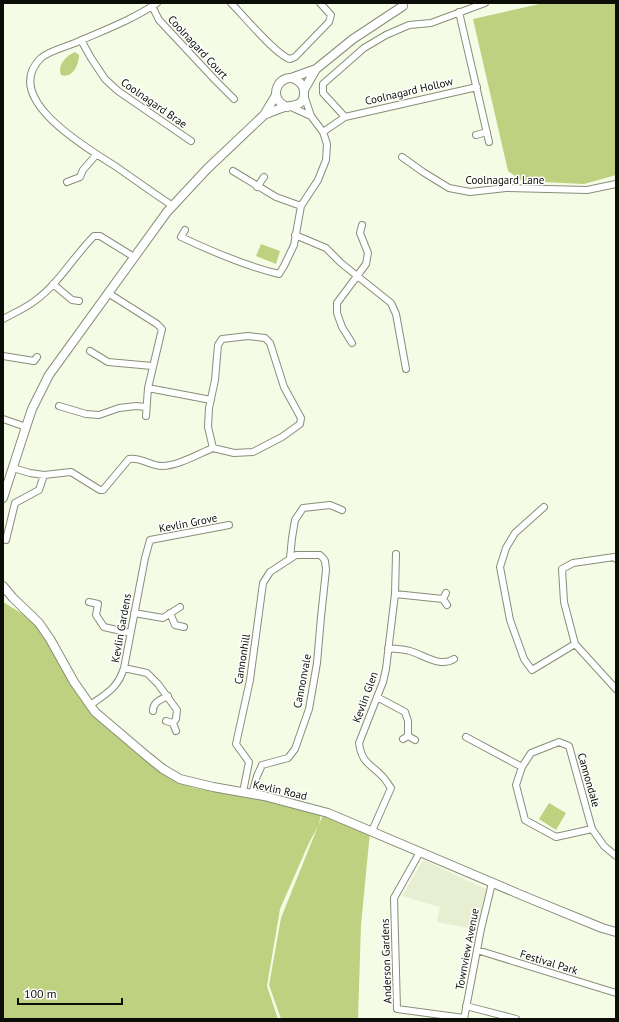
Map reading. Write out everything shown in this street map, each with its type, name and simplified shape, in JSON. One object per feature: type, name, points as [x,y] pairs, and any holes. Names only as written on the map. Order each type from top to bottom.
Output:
[{"type":"street","points":[[231,3],[273,47],[285,58],[290,59],[295,57],[329,22],[331,15],[320,3]]},
{"type":"street","points":[[345,116],[323,94],[323,84],[364,48],[386,35],[409,25],[431,23],[485,3]]},
{"type":"street","points":[[154,4],[103,31],[42,57],[30,69],[27,81],[29,94],[43,116],[65,134],[173,206]]},
{"type":"street","name":"Coolnagard Court","points":[[154,4],[159,20],[234,99]]},
{"type":"street","points":[[312,116],[279,102],[276,95],[276,88],[278,84],[286,79],[316,69],[353,39],[404,4]]},
{"type":"street","points":[[459,12],[489,142]]},
{"type":"street","name":"Coolnagard Brae","points":[[81,40],[91,58],[110,83],[191,141]]},
{"type":"street","points":[[264,115],[300,103],[316,69]]},
{"type":"street","points":[[185,230],[181,237],[220,255],[256,268],[279,274],[294,245],[301,206],[318,180],[326,160],[327,144],[323,132],[312,116],[299,82],[291,78]]},
{"type":"street","name":"Coolnagard Hollow","points":[[323,132],[345,116],[446,92],[477,87]]},
{"type":"street","points":[[3,498],[32,408],[50,375],[166,212],[207,169],[264,115],[276,95]]},
{"type":"street","points":[[476,135],[487,132]]},
{"type":"street","points":[[67,182],[80,177],[83,170],[96,155]]},
{"type":"street","name":"Coolnagard Lane","points":[[402,157],[423,172],[450,188],[470,192],[506,188],[588,190],[616,184]]},
{"type":"street","points":[[233,171],[257,187],[276,197],[301,206]]},
{"type":"street","points":[[257,187],[264,177]]},
{"type":"street","points":[[352,343],[342,327],[337,313],[337,302],[366,264],[368,253],[360,233],[362,225]]},
{"type":"street","points":[[295,235],[326,248],[341,263],[391,303],[396,314],[406,369]]},
{"type":"street","points":[[3,319],[36,300],[53,284],[82,248],[94,236],[100,236],[134,257]]},
{"type":"street","points":[[53,284],[72,300],[79,301]]},
{"type":"street","points":[[108,293],[157,324],[162,329],[152,366],[148,388],[146,416]]},
{"type":"street","points":[[13,468],[44,475],[71,472],[100,490],[103,490],[129,459],[135,458],[161,466],[172,465],[213,448],[234,453],[253,452],[282,437],[300,424],[300,418],[284,387],[275,364],[270,343],[265,338],[248,336],[222,339],[218,345],[215,380],[209,408],[208,426],[213,448]]},
{"type":"street","points":[[90,351],[108,362],[152,366]]},
{"type":"street","points":[[3,356],[34,361],[37,356]]},
{"type":"street","points":[[148,388],[211,400]]},
{"type":"street","points":[[59,406],[86,414],[99,414],[119,408],[136,406],[146,407]]},
{"type":"street","points":[[3,419],[26,427]]},
{"type":"street","points":[[6,540],[15,503],[40,490],[44,475]]},
{"type":"street","points":[[290,558],[295,520],[303,508],[330,505],[342,510]]},
{"type":"street","points":[[544,507],[515,533],[506,548],[500,567],[510,620],[524,659],[532,670],[575,644]]},
{"type":"street","name":"Kevlin Grove","points":[[150,540],[230,525]]},
{"type":"street","name":"Kevlin Gardens","points":[[90,705],[115,687],[121,678],[150,540]]},
{"type":"street","name":"Cannonhill","points":[[243,792],[249,762],[236,744],[250,680],[263,583],[270,572],[290,558],[296,555],[313,554]]},
{"type":"street","name":"Cannonvale","points":[[252,794],[262,765],[288,758],[295,749],[309,709],[318,664],[326,570],[323,558],[320,555],[313,554]]},
{"type":"street","name":"Kevlin Glen","points":[[372,831],[390,788],[383,776],[368,764],[360,753],[359,743],[386,669],[394,594],[396,554]]},
{"type":"street","points":[[616,559],[614,557],[573,563],[562,569],[564,602],[575,644],[616,689]]},
{"type":"street","name":"Kevlin Road","points":[[3,586],[13,598],[39,623],[50,639],[74,682],[90,705],[107,723],[163,769],[180,778],[213,787],[243,792],[320,810],[492,883],[602,928],[616,932]]},
{"type":"street","points":[[443,599],[446,593]]},
{"type":"street","points":[[394,594],[443,599]]},
{"type":"street","points":[[443,599],[447,605]]},
{"type":"street","points":[[89,602],[98,604],[96,615],[104,627],[130,633]]},
{"type":"street","points":[[134,613],[163,618],[180,607]]},
{"type":"street","points":[[170,613],[175,625],[184,627]]},
{"type":"street","points":[[388,648],[409,651],[449,666],[454,659]]},
{"type":"street","points":[[124,668],[147,673],[158,684],[177,710],[176,719],[173,723]]},
{"type":"street","points":[[153,711],[153,706],[156,703],[168,696]]},
{"type":"street","points":[[377,697],[405,712],[408,721],[405,738],[415,740]]},
{"type":"street","points":[[166,721],[173,723]]},
{"type":"street","points":[[173,723],[176,731]]},
{"type":"street","points":[[466,737],[522,767]]},
{"type":"street","name":"Cannondale","points":[[592,829],[556,837],[525,820],[516,785],[522,767],[531,753],[559,742],[569,746],[592,829],[604,846],[616,856]]},
{"type":"street","name":"Anderson Gardens","points":[[420,852],[394,898],[397,1009],[464,1019]]},
{"type":"street","name":"Townview Avenue","points":[[464,1019],[492,883]]},
{"type":"street","name":"Festival Park","points":[[477,950],[616,993]]},
{"type":"street","points":[[466,1006],[516,1019]]},
{"type":"shaded area","points":[[423,860],[486,889],[477,930],[437,922],[440,907],[402,896]]},
{"type":"green space","points":[[544,3],[616,3],[616,175],[584,184],[522,181],[508,171],[473,19]]},
{"type":"green space","points":[[75,52],[79,55],[78,62],[74,70],[69,75],[61,75],[61,64],[68,56]]},
{"type":"green space","points":[[261,244],[280,251],[276,264],[256,256]]},
{"type":"green space","points":[[3,602],[25,615],[38,627],[85,705],[101,723],[176,781],[194,788],[243,796],[321,814],[319,824],[324,813],[370,832],[361,925],[358,1019],[281,1019],[269,985],[281,918],[318,826],[280,909],[267,986],[278,1019],[3,1019]]},
{"type":"green space","points":[[549,803],[566,813],[556,830],[539,819]]}]
